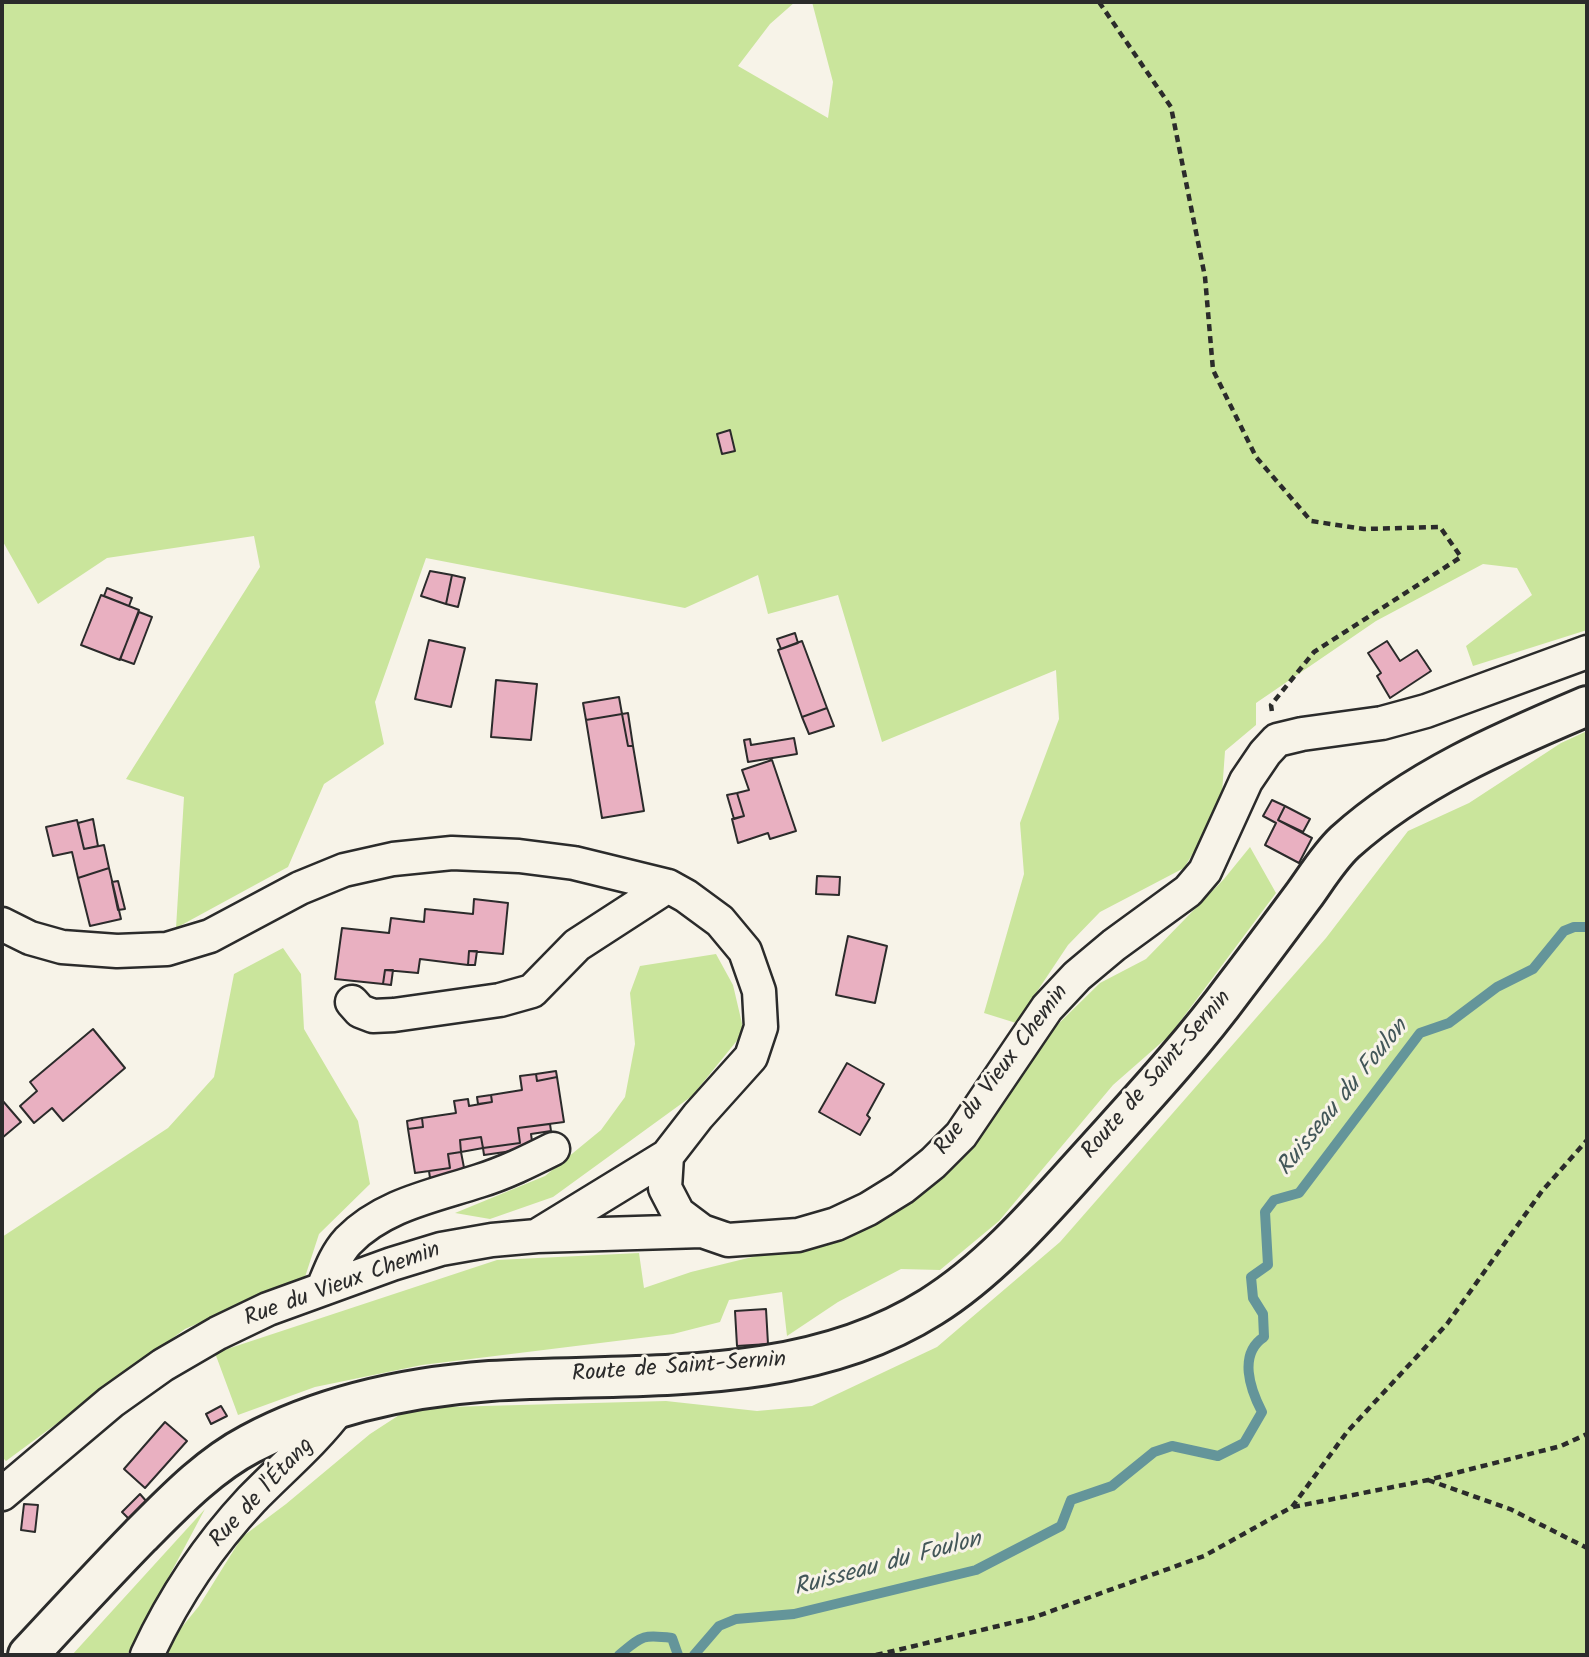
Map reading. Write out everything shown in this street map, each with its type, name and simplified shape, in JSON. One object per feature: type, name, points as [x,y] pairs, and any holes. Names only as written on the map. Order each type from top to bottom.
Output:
[{"type":"street","points":[[1277,740],[1382,723],[1426,711],[1587,652]]},
{"type":"street","name":"Route de Saint-Sernin","points":[[28,1655],[120,1557],[198,1481],[247,1446],[297,1422],[340,1407],[429,1389],[485,1382],[696,1372],[804,1359],[891,1329],[932,1306],[1004,1248],[1155,1084],[1229,995],[1341,846],[1380,813],[1466,760],[1587,706]]},
{"type":"street","name":"Rue du Vieux Chemin","points":[[2,1494],[110,1402],[163,1365],[218,1333],[268,1308],[441,1249],[537,1236],[702,1231],[728,1240],[798,1235],[836,1224],[868,1209],[902,1188],[933,1163],[961,1135],[1047,1008],[1077,976],[1114,945],[1188,891],[1205,871],[1246,781],[1277,740]]},
{"type":"street","points":[[4,929],[62,947],[117,951],[167,950],[210,936],[300,888],[344,870],[393,859],[452,853],[519,856],[574,863],[668,886],[686,896],[720,921],[744,951],[759,991],[761,1027],[751,1057],[698,1116],[667,1156],[537,1236]]},
{"type":"street","points":[[352,1002],[360,1011],[373,1016],[394,1015],[500,1000],[532,991],[577,945],[668,886]]},
{"type":"street","points":[[323,1288],[334,1261],[348,1241],[375,1219],[419,1198],[517,1167],[553,1149]]},
{"type":"street","points":[[667,1156],[665,1188],[678,1213],[702,1231]]},
{"type":"street","name":"Rue de l'Étang","points":[[147,1655],[185,1584],[251,1501],[322,1431],[340,1407]]},
{"type":"path","points":[[1099,2],[1171,107],[1205,277],[1213,370],[1256,457],[1311,521],[1364,529],[1440,527],[1461,557],[1314,652],[1271,705],[1277,740]]},
{"type":"path","points":[[1292,1507],[1347,1432],[1447,1324],[1542,1191],[1587,1140]]},
{"type":"path","points":[[876,1655],[1032,1618],[1204,1556],[1292,1507],[1428,1479],[1561,1446],[1587,1434]]},
{"type":"path","points":[[1428,1479],[1510,1509],[1587,1548]]},
{"type":"green space","points":[[2,2],[795,2],[770,24],[738,66],[828,118],[833,82],[812,2],[1587,2],[1587,630],[1473,666],[1466,646],[1532,595],[1517,568],[1483,564],[1376,621],[1256,703],[1256,725],[1225,751],[1221,807],[1184,868],[1100,912],[1068,945],[1016,1023],[984,1013],[1024,874],[1020,823],[1059,719],[1056,670],[882,742],[838,595],[768,614],[758,575],[685,608],[426,558],[375,702],[384,744],[324,784],[288,867],[176,928],[184,797],[126,779],[260,567],[254,536],[107,558],[38,604],[2,540]]},
{"type":"green space","points":[[1587,731],[1587,1655],[166,1655],[177,1633],[199,1606],[242,1537],[370,1434],[410,1408],[666,1401],[757,1411],[812,1406],[937,1347],[1060,1242],[1326,938],[1408,831],[1469,803],[1561,743]]},
{"type":"green space","points":[[1250,847],[1276,893],[1170,1035],[1113,1085],[999,1221],[940,1270],[901,1269],[838,1302],[787,1336],[782,1292],[729,1300],[720,1322],[673,1334],[422,1365],[315,1387],[238,1415],[215,1353],[497,1260],[639,1253],[644,1288],[691,1272],[805,1244],[860,1227],[924,1191],[1011,1090],[1049,1033],[1100,983],[1146,959],[1224,879]]},
{"type":"green space","points":[[283,948],[301,974],[304,1029],[358,1121],[370,1184],[319,1234],[305,1277],[185,1329],[6,1461],[2,1457],[2,1237],[168,1128],[214,1077],[234,974]]},
{"type":"green space","points":[[716,954],[733,985],[744,1032],[692,1096],[553,1197],[490,1219],[455,1213],[545,1176],[601,1130],[625,1097],[635,1044],[630,993],[640,966]]},
{"type":"green space","points":[[205,1509],[127,1655],[72,1655]]},
{"type":"building","points":[[730,430],[735,451],[722,454],[717,434]]},
{"type":"building","points":[[430,571],[452,575],[446,604],[421,596]]},
{"type":"building","points":[[452,575],[465,578],[458,607],[446,604]]},
{"type":"building","points":[[107,588],[132,598],[129,606],[104,596]]},
{"type":"building","points":[[101,595],[139,610],[120,660],[81,645]]},
{"type":"building","points":[[139,612],[152,617],[134,664],[120,659]]},
{"type":"building","points":[[795,633],[798,643],[781,649],[777,639]]},
{"type":"building","points":[[429,640],[465,648],[451,707],[415,699]]},
{"type":"building","points":[[802,641],[827,708],[802,717],[778,650]]},
{"type":"building","points":[[1387,641],[1400,661],[1417,650],[1431,671],[1390,698],[1377,676],[1381,673],[1368,653]]},
{"type":"building","points":[[496,680],[537,684],[531,740],[491,737]]},
{"type":"building","points":[[619,697],[622,714],[586,720],[583,703]]},
{"type":"building","points":[[827,708],[834,726],[809,734],[802,717]]},
{"type":"building","points":[[628,713],[633,746],[628,746],[622,714]]},
{"type":"building","points":[[622,714],[628,746],[633,746],[644,811],[602,818],[586,720]]},
{"type":"building","points":[[794,738],[797,754],[748,762],[744,740],[750,739],[751,745]]},
{"type":"building","points":[[772,760],[796,831],[770,839],[768,833],[738,843],[732,819],[744,816],[737,793],[749,790],[742,770]]},
{"type":"building","points":[[737,793],[744,816],[734,819],[727,795]]},
{"type":"building","points":[[1272,800],[1285,806],[1278,820],[1312,838],[1299,863],[1265,845],[1276,823],[1263,816]]},
{"type":"building","points":[[1285,806],[1310,819],[1303,832],[1278,820]]},
{"type":"building","points":[[93,819],[98,846],[84,849],[78,823]]},
{"type":"building","points":[[77,820],[84,849],[104,845],[109,868],[78,878],[72,852],[53,856],[46,827]]},
{"type":"building","points":[[109,868],[121,919],[90,926],[78,878]]},
{"type":"building","points":[[817,876],[840,877],[839,895],[816,894]]},
{"type":"building","points":[[118,881],[125,909],[118,910],[112,882]]},
{"type":"building","points":[[474,899],[508,903],[503,954],[469,951],[468,965],[420,959],[418,973],[385,970],[383,984],[335,979],[342,928],[389,933],[391,918],[424,922],[425,909],[473,914]]},
{"type":"building","points":[[848,936],[887,946],[875,1003],[836,995]]},
{"type":"building","points":[[469,951],[477,951],[475,965],[468,965]]},
{"type":"building","points":[[385,970],[393,970],[391,985],[383,984]]},
{"type":"building","points":[[93,1029],[125,1068],[63,1121],[52,1108],[34,1123],[20,1106],[37,1091],[30,1082]]},
{"type":"building","points":[[847,1063],[884,1084],[867,1115],[870,1118],[860,1135],[819,1112]]},
{"type":"building","points":[[556,1071],[557,1077],[537,1081],[536,1074]]},
{"type":"building","points":[[536,1074],[537,1081],[557,1077],[564,1122],[518,1128],[520,1143],[483,1148],[481,1137],[460,1140],[461,1152],[448,1154],[450,1168],[415,1173],[408,1129],[423,1127],[422,1118],[456,1113],[454,1101],[468,1099],[469,1106],[492,1102],[491,1095],[522,1090],[520,1076]]},
{"type":"building","points":[[491,1095],[492,1102],[478,1104],[477,1097]]},
{"type":"building","points":[[2,1100],[21,1122],[2,1138]]},
{"type":"building","points":[[422,1118],[423,1127],[408,1129],[407,1121]]},
{"type":"building","points":[[550,1124],[551,1131],[531,1134],[533,1148],[484,1155],[483,1148],[520,1143],[518,1128]]},
{"type":"building","points":[[481,1137],[483,1148],[461,1152],[460,1140]]},
{"type":"building","points":[[461,1152],[465,1173],[430,1178],[429,1171],[450,1168],[448,1154]]},
{"type":"building","points":[[766,1309],[768,1344],[737,1346],[735,1311]]},
{"type":"building","points":[[221,1406],[227,1416],[211,1424],[206,1414]]},
{"type":"building","points":[[165,1422],[187,1441],[145,1488],[124,1469]]},
{"type":"building","points":[[140,1494],[147,1502],[130,1520],[122,1512]]},
{"type":"building","points":[[24,1504],[38,1505],[35,1532],[21,1530]]},
{"type":"waterway","name":"Ruisseau du Foulon","points":[[694,1655],[719,1626],[736,1619],[794,1614],[976,1570],[1061,1526],[1071,1500],[1112,1486],[1154,1452],[1172,1446],[1218,1456],[1244,1443],[1262,1412],[1251,1383],[1249,1362],[1256,1344],[1264,1337],[1263,1314],[1253,1298],[1251,1277],[1268,1265],[1265,1212],[1274,1200],[1299,1193],[1420,1033],[1449,1023],[1497,987],[1533,969],[1564,931],[1574,927],[1587,927]]},
{"type":"waterway","name":"Ruisseau du Foulon","points":[[619,1655],[638,1640],[654,1636],[672,1638],[678,1655]]}]
